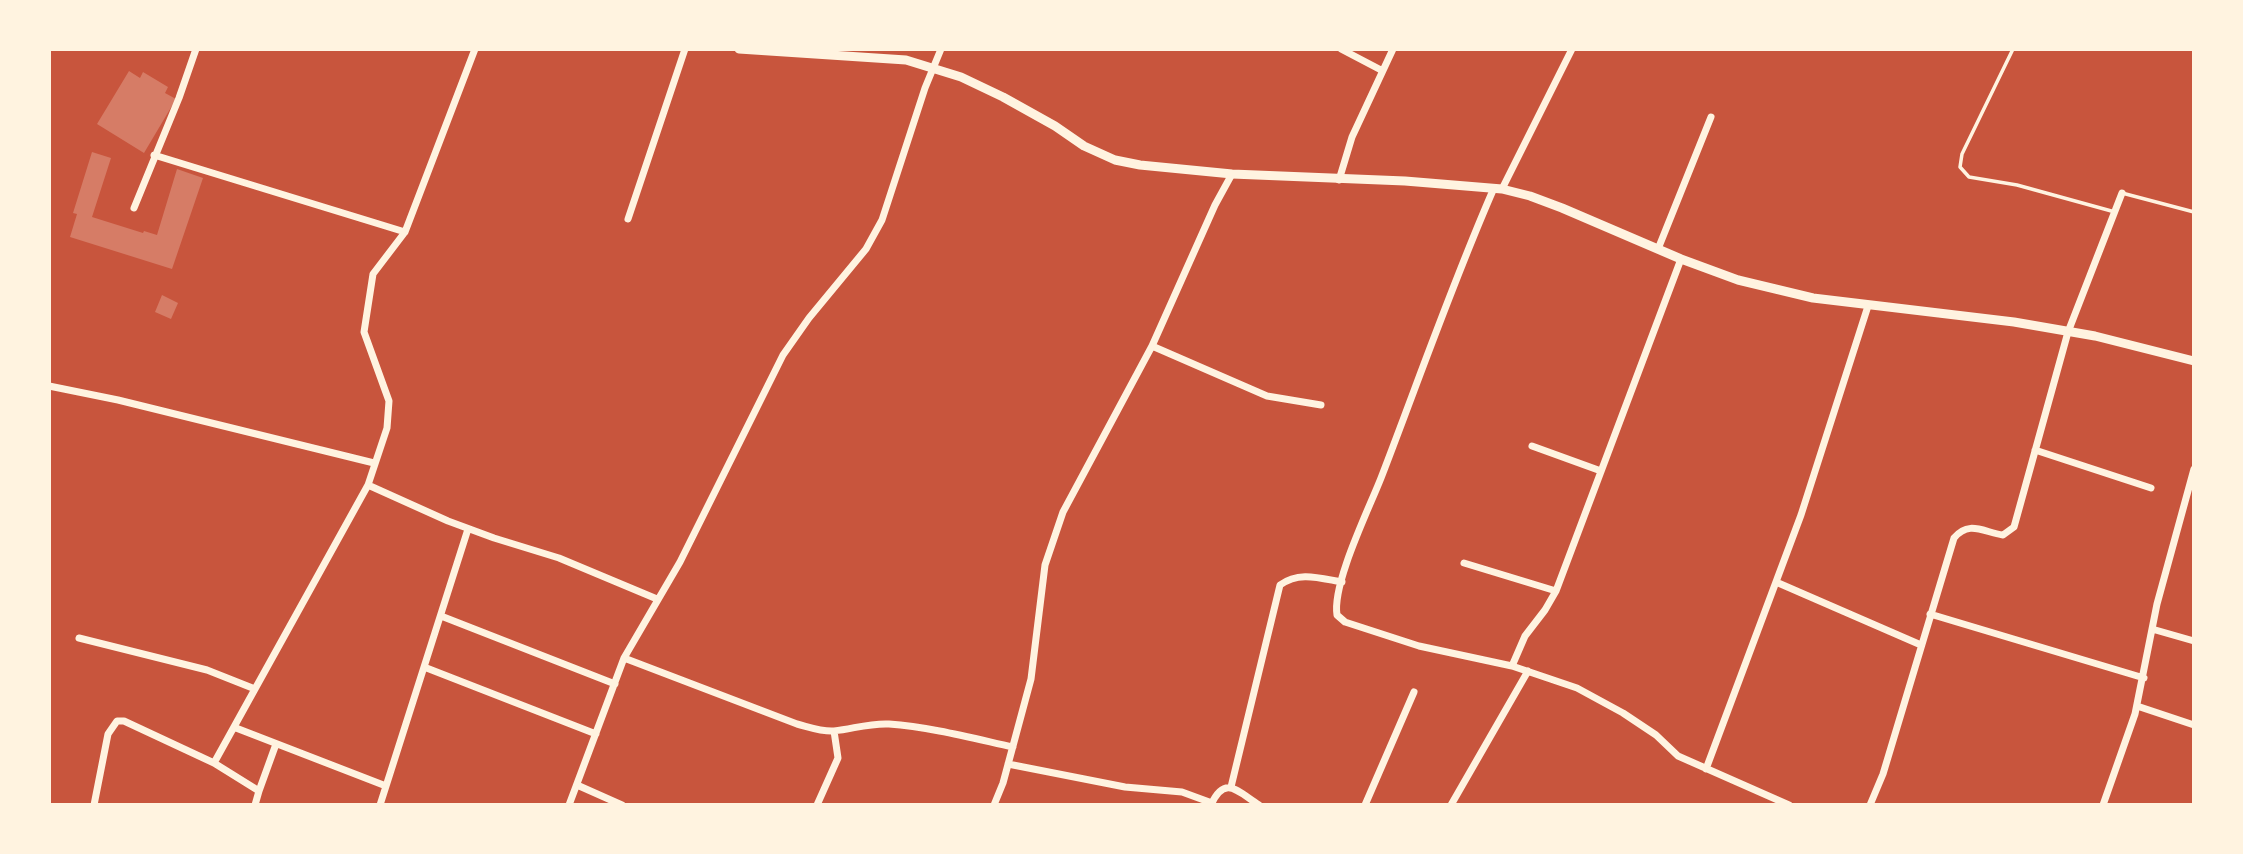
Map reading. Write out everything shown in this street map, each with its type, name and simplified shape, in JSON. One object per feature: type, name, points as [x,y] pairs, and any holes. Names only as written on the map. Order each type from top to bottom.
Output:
[{"type":"street","points":[[134,208],[196,49]]},
{"type":"street","points":[[215,763],[368,485],[387,428],[389,401],[364,332],[373,274],[405,232],[475,49]]},
{"type":"street","points":[[628,219],[685,49]]},
{"type":"street","points":[[739,49],[825,52],[906,60],[933,67],[1003,97],[1055,126],[1084,146],[1115,160],[1231,174],[1405,181],[1498,189],[1541,200],[1738,280],[1813,298],[2014,322],[2095,336],[2194,361]]},
{"type":"street","points":[[569,805],[624,658],[680,562],[783,355],[809,318],[866,249],[882,220],[933,67],[942,49]]},
{"type":"street","points":[[1341,49],[1381,70]]},
{"type":"street","points":[[1339,180],[1352,136],[1393,49]]},
{"type":"street","points":[[1572,49],[1498,189],[1438,325],[1363,519],[1335,606],[1336,615],[1345,622],[1419,646],[1512,666],[1577,688],[1656,735],[1678,756],[1789,805]]},
{"type":"street","points":[[1658,248],[1711,117]]},
{"type":"street","points":[[154,155],[405,232]]},
{"type":"street","points":[[994,805],[1031,679],[1042,590],[1053,540],[1063,512],[1152,346],[1231,174]]},
{"type":"street","points":[[1870,805],[1883,774],[1954,538],[1968,527],[2003,535],[2014,527],[2068,332],[2122,193]]},
{"type":"street","points":[[1512,666],[1525,636],[1556,591],[1681,259]]},
{"type":"street","points":[[1706,769],[1801,515],[1868,306]]},
{"type":"street","points":[[1152,346],[1268,396],[1321,405]]},
{"type":"street","points":[[49,386],[118,400],[374,463]]},
{"type":"street","points":[[1532,446],[1601,471]]},
{"type":"street","points":[[2035,450],[2151,488]]},
{"type":"street","points":[[2104,805],[2137,706],[2157,604],[2194,472]]},
{"type":"street","points":[[368,485],[468,528],[559,558],[657,599]]},
{"type":"street","points":[[380,805],[468,528]]},
{"type":"street","points":[[1464,563],[1556,591]]},
{"type":"street","points":[[1231,787],[1280,585],[1291,577],[1306,576],[1342,582]]},
{"type":"street","points":[[1776,582],[1921,645]]},
{"type":"street","points":[[1930,614],[2144,678]]},
{"type":"street","points":[[441,616],[615,684]]},
{"type":"street","points":[[2152,629],[2194,641]]},
{"type":"street","points":[[79,638],[207,670],[255,690]]},
{"type":"street","points":[[624,658],[797,724],[834,731],[867,724],[890,724],[1013,747]]},
{"type":"street","points":[[424,667],[596,734]]},
{"type":"street","points":[[1451,805],[1528,671]]},
{"type":"street","points":[[1365,805],[1414,692]]},
{"type":"street","points":[[2137,706],[2194,725]]},
{"type":"street","points":[[94,805],[108,734],[117,721],[124,721],[215,763],[259,792]]},
{"type":"street","points":[[236,728],[386,786]]},
{"type":"street","points":[[817,805],[838,758],[834,731]]},
{"type":"street","points":[[255,805],[276,744]]},
{"type":"street","points":[[1008,764],[1125,787],[1182,792],[1211,804],[1217,792],[1231,787],[1259,805]]},
{"type":"street","points":[[577,785],[622,805]]},
{"type":"lane","points":[[2013,49],[1962,154],[1960,160],[1963,172],[1977,179],[2017,185],[2115,212]]},
{"type":"lane","points":[[2122,193],[2194,212]]},
{"type":"building","points":[[129,71],[140,78],[143,72],[168,87],[165,93],[176,99],[144,153],[97,124]]},
{"type":"building","points":[[92,152],[111,158],[92,217],[143,233],[144,231],[157,235],[177,169],[203,178],[172,269],[70,237],[77,214],[73,213]]},
{"type":"building","points":[[162,295],[178,303],[171,319],[155,312]]}]
